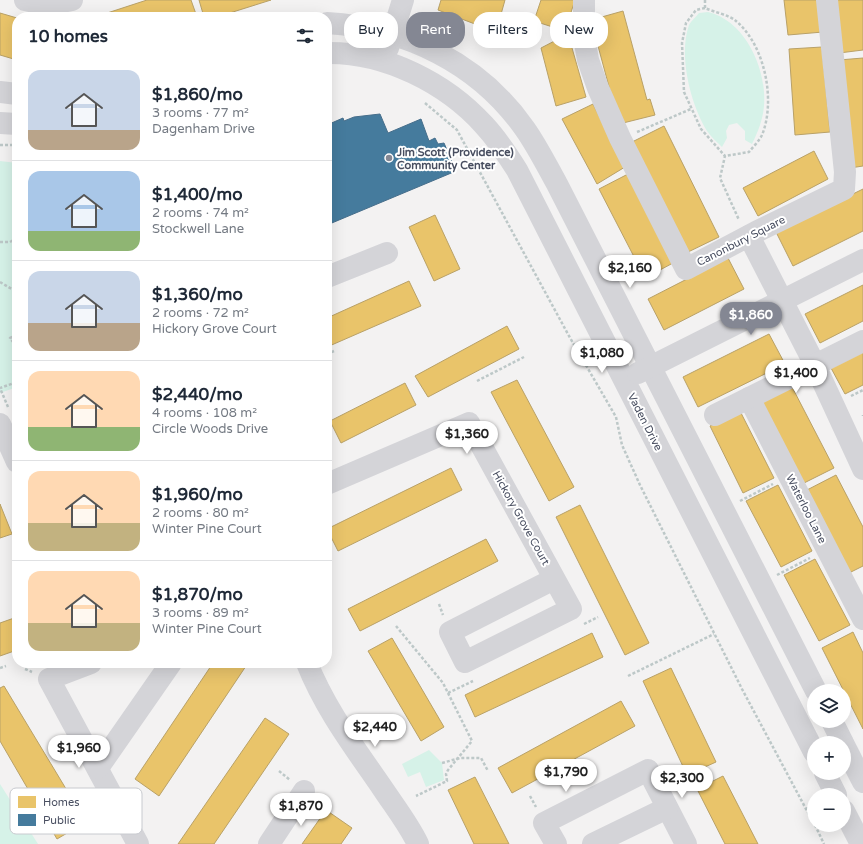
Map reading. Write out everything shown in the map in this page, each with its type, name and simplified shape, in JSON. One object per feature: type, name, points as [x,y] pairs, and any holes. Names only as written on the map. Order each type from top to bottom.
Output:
[{"type":"street","points":[[25,0],[48,5],[72,0]]},
{"type":"street","points":[[398,17],[403,0]]},
{"type":"street","name":"Canonbury Square","points":[[584,0],[584,37],[588,60],[598,88],[620,138],[686,269],[744,228],[844,189],[845,172],[827,0]]},
{"type":"street","points":[[332,24],[344,25]]},
{"type":"street","points":[[398,36],[420,43],[467,70],[497,96],[525,129],[557,184],[812,684]]},
{"type":"street","points":[[383,62],[388,48]]},
{"type":"street","name":"Vaden Drive","points":[[332,53],[360,56],[411,72],[448,93],[484,125],[501,146],[517,170],[807,738]]},
{"type":"street","points":[[0,92],[12,93]]},
{"type":"street","points":[[0,122],[12,123]]},
{"type":"street","points":[[744,228],[815,365],[863,469]]},
{"type":"street","points":[[332,275],[387,253]]},
{"type":"street","points":[[624,380],[863,260]]},
{"type":"street","points":[[714,415],[863,341]]},
{"type":"street","name":"Waterloo Lane","points":[[749,398],[827,550],[854,581],[863,619]]},
{"type":"street","points":[[2,417],[12,447]]},
{"type":"street","name":"Hickory Grove Court","points":[[332,482],[469,423],[571,609],[465,662],[450,632],[554,579]]},
{"type":"street","points":[[78,668],[49,679],[109,788]]},
{"type":"street","points":[[98,768],[168,668]]},
{"type":"street","points":[[309,668],[314,682],[331,714],[398,811],[418,844]]},
{"type":"street","points":[[851,758],[863,782]]},
{"type":"street","points":[[556,844],[544,823],[648,770],[686,844]]},
{"type":"street","points":[[268,844],[304,791]]},
{"type":"street","points":[[593,844],[667,808]]},
{"type":"street","points":[[851,825],[861,844]]},
{"type":"street","points":[[133,834],[138,844]]},
{"type":"path","points":[[705,0],[705,8]]},
{"type":"path","points":[[705,8],[736,21],[754,44],[761,57],[766,74],[768,106],[762,135],[749,152],[725,156],[701,130],[684,92],[682,43],[686,23],[696,10],[705,8]]},
{"type":"path","points":[[423,102],[457,130],[569,336],[616,417],[622,445],[640,485],[714,634],[806,809]]},
{"type":"path","points":[[620,138],[691,109]]},
{"type":"path","points":[[0,145],[12,145]]},
{"type":"path","points":[[725,156],[720,178],[744,228]]},
{"type":"path","points":[[0,242],[12,241]]},
{"type":"path","points":[[0,282],[12,289]]},
{"type":"path","points":[[477,381],[524,357]]},
{"type":"path","points":[[2,417],[8,407],[0,388],[12,384]]},
{"type":"path","points":[[846,398],[863,390]]},
{"type":"path","points":[[739,501],[789,476]]},
{"type":"path","points":[[777,575],[827,550]]},
{"type":"path","points":[[396,626],[443,683],[472,740],[446,774],[447,781],[416,796]]},
{"type":"path","points":[[628,676],[714,634]]},
{"type":"path","points":[[0,668],[6,666]]},
{"type":"path","points":[[442,763],[456,759],[481,758],[488,771]]},
{"type":"path","points":[[818,832],[824,844]]},
{"type":"green space","points":[[708,12],[721,17],[733,25],[743,36],[758,63],[762,77],[764,106],[763,116],[752,144],[745,140],[745,131],[737,123],[729,125],[726,131],[727,138],[722,147],[707,131],[691,94],[686,65],[686,37],[692,20],[699,13]]},
{"type":"green space","points":[[0,161],[12,162],[12,389],[0,393]]},
{"type":"green space","points":[[429,750],[442,763],[444,780],[426,787],[420,772],[408,777],[402,764]]},
{"type":"green space","points":[[0,784],[10,800],[10,834],[32,834],[38,844],[0,844]]},
{"type":"building: Homes","points":[[147,0],[191,0],[195,12],[110,12]]},
{"type":"building: Homes","points":[[199,0],[271,0],[233,12],[203,12]]},
{"type":"building: Homes","points":[[441,0],[505,0],[502,12],[473,12],[473,23],[465,20],[465,12],[443,12],[438,10]]},
{"type":"building: Homes","points":[[541,0],[575,0],[571,12],[550,12],[550,26],[542,24],[542,12],[537,12]]},
{"type":"building: Homes","points":[[784,0],[820,0],[823,32],[788,35]]},
{"type":"building: Homes","points":[[833,0],[863,0],[863,50],[839,53]]},
{"type":"building: Homes","points":[[623,11],[647,100],[650,99],[655,115],[623,123],[615,109],[599,48],[608,48],[608,15]]},
{"type":"building: Homes","points":[[0,13],[12,17],[12,59],[0,55]]},
{"type":"building: Homes","points":[[550,43],[550,48],[572,48],[586,97],[556,106],[542,47]]},
{"type":"building: Homes","points":[[822,47],[830,132],[795,135],[789,49]]},
{"type":"building: Homes","points":[[863,58],[863,166],[850,168],[839,60]]},
{"type":"building: Homes","points":[[593,104],[625,167],[597,184],[562,119]]},
{"type":"building: Homes","points":[[664,126],[719,237],[686,253],[632,142]]},
{"type":"building: Homes","points":[[814,151],[828,179],[758,216],[743,188]]},
{"type":"building: Homes","points":[[628,174],[673,263],[645,278],[599,189]]},
{"type":"building: Homes","points":[[863,189],[863,231],[793,266],[776,232]]},
{"type":"building: Homes","points":[[435,215],[460,269],[434,281],[409,227]]},
{"type":"building: Homes","points":[[728,258],[744,289],[664,330],[648,299]]},
{"type":"building: Homes","points":[[409,281],[421,306],[332,345],[332,316]]},
{"type":"building: Homes","points":[[863,285],[863,321],[820,343],[805,314]]},
{"type":"building: Homes","points":[[507,326],[519,349],[428,397],[415,376]]},
{"type":"building: Homes","points":[[769,334],[785,364],[698,407],[683,377]]},
{"type":"building: Homes","points":[[863,352],[863,385],[845,394],[831,368]]},
{"type":"building: Homes","points":[[517,380],[574,487],[549,501],[491,392]]},
{"type":"building: Homes","points":[[405,383],[416,405],[341,443],[332,425],[332,420]]},
{"type":"building: Homes","points":[[791,385],[834,468],[802,484],[759,401]]},
{"type":"building: Homes","points":[[740,411],[774,478],[743,493],[710,426]]},
{"type":"building: Homes","points":[[451,468],[462,490],[338,551],[332,539],[332,527]]},
{"type":"building: Homes","points":[[836,475],[863,527],[863,566],[847,574],[805,491]]},
{"type":"building: Homes","points":[[778,485],[812,551],[781,567],[746,501]]},
{"type":"building: Homes","points":[[0,504],[12,534],[0,538]]},
{"type":"building: Homes","points":[[580,505],[649,643],[625,655],[556,517]]},
{"type":"building: Homes","points":[[486,539],[498,561],[360,631],[348,609]]},
{"type":"building: Homes","points":[[815,559],[850,625],[819,641],[784,575]]},
{"type":"building: Homes","points":[[12,619],[12,652],[0,656],[0,623]]},
{"type":"building: Homes","points":[[853,632],[863,653],[863,729],[851,705],[851,684],[840,684],[822,648]]},
{"type":"building: Homes","points":[[592,633],[603,657],[475,717],[465,695]]},
{"type":"building: Homes","points":[[392,638],[444,727],[421,741],[368,651]]},
{"type":"building: Homes","points":[[210,668],[245,668],[159,796],[135,779]]},
{"type":"building: Homes","points":[[671,668],[716,762],[687,775],[643,681]]},
{"type":"building: Homes","points":[[4,686],[66,788],[27,788],[0,741],[0,688]]},
{"type":"building: Homes","points":[[621,701],[635,726],[512,793],[498,768]]},
{"type":"building: Homes","points":[[265,718],[289,734],[214,844],[178,844]]},
{"type":"building: Homes","points":[[723,776],[758,844],[725,844],[697,789]]},
{"type":"building: Homes","points":[[475,777],[509,844],[474,844],[448,790]]},
{"type":"building: Homes","points":[[326,810],[352,828],[341,844],[302,844]]},
{"type":"building: Homes","points":[[54,834],[66,834],[57,839]]},
{"type":"building: Public","name":"Jim Scott (Providence) Community Center","points":[[380,114],[388,133],[421,119],[429,141],[435,138],[438,144],[444,143],[456,171],[332,223],[332,123],[343,118],[344,121],[354,117]]},
{"type":"place","name":"Jim Scott (Providence) Community Center","points":[[389,158]]}]
